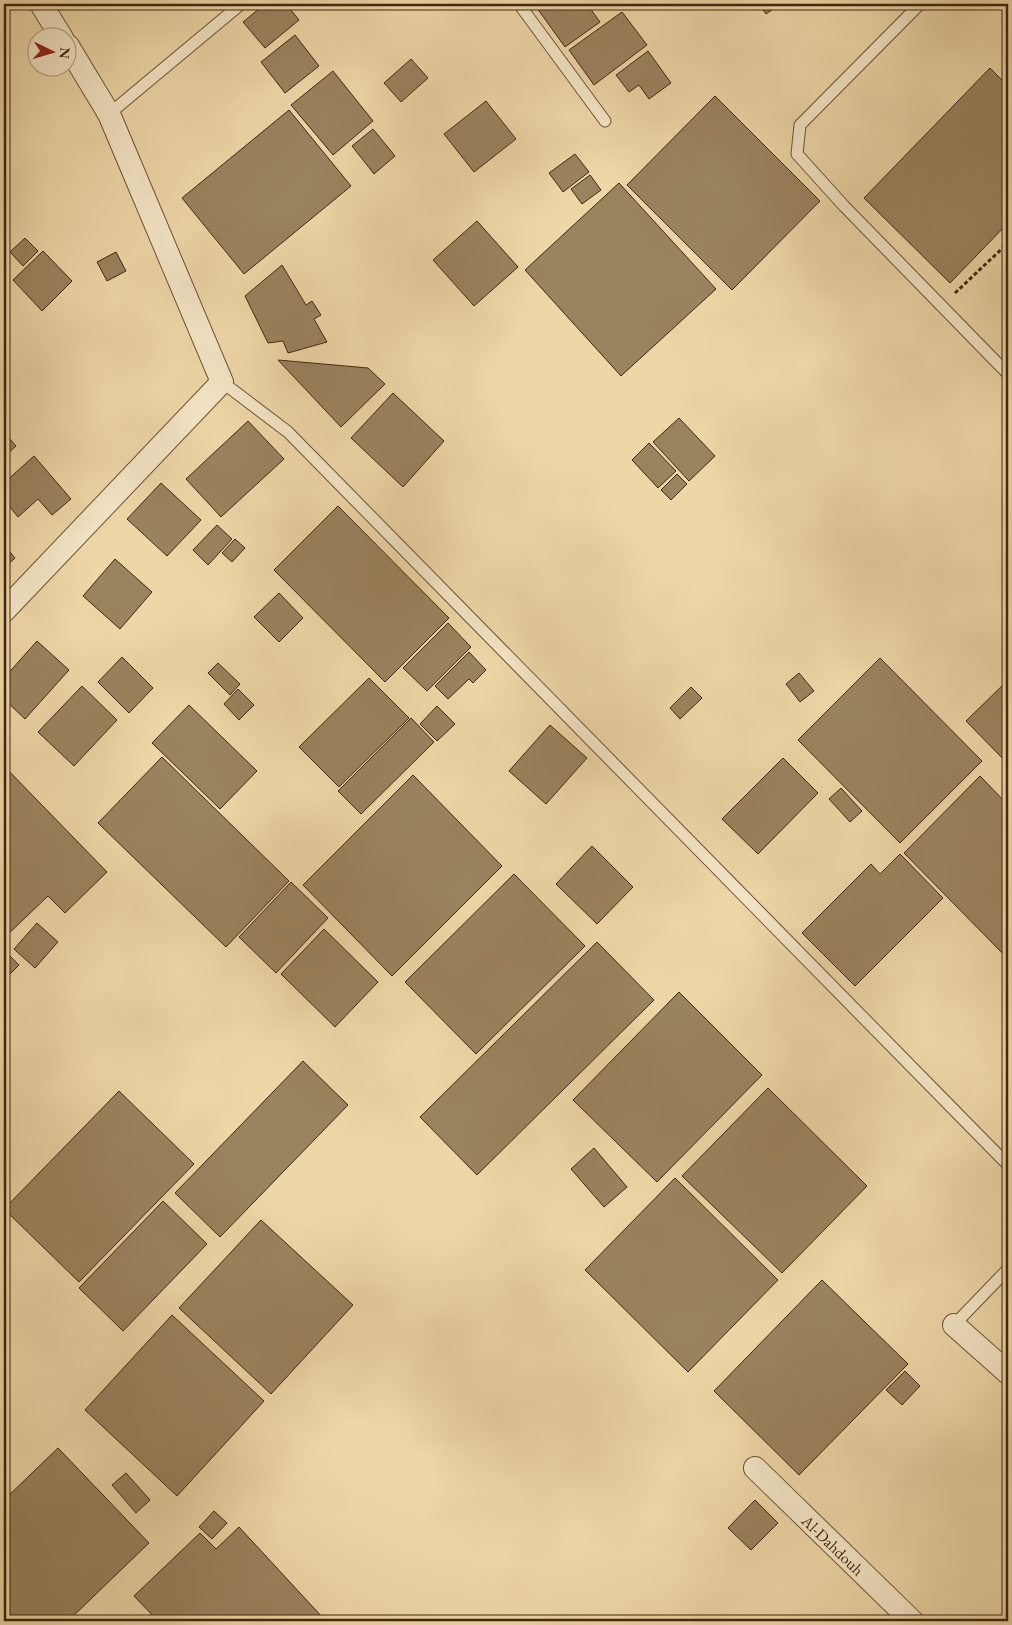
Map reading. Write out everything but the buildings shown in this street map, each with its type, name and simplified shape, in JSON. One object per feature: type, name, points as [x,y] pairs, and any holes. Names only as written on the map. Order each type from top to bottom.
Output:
[{"type":"street","points":[[41,4],[56,28]]},
{"type":"street","points":[[4,611],[222,382],[109,114],[78,63]]},
{"type":"street","points":[[954,1325],[1008,1373]]},
{"type":"street","name":"Al-Dahdouh","points":[[755,1468],[912,1621]]},
{"type":"lane","points":[[109,114],[241,4]]},
{"type":"lane","points":[[519,4],[605,121]]},
{"type":"lane","points":[[920,4],[800,125],[796,154],[844,206],[1008,374]]},
{"type":"lane","points":[[222,382],[288,432],[1008,1165]]},
{"type":"lane","points":[[954,1325],[1008,1269]]},
{"type":"path","points":[[942,305],[1008,244]]}]
